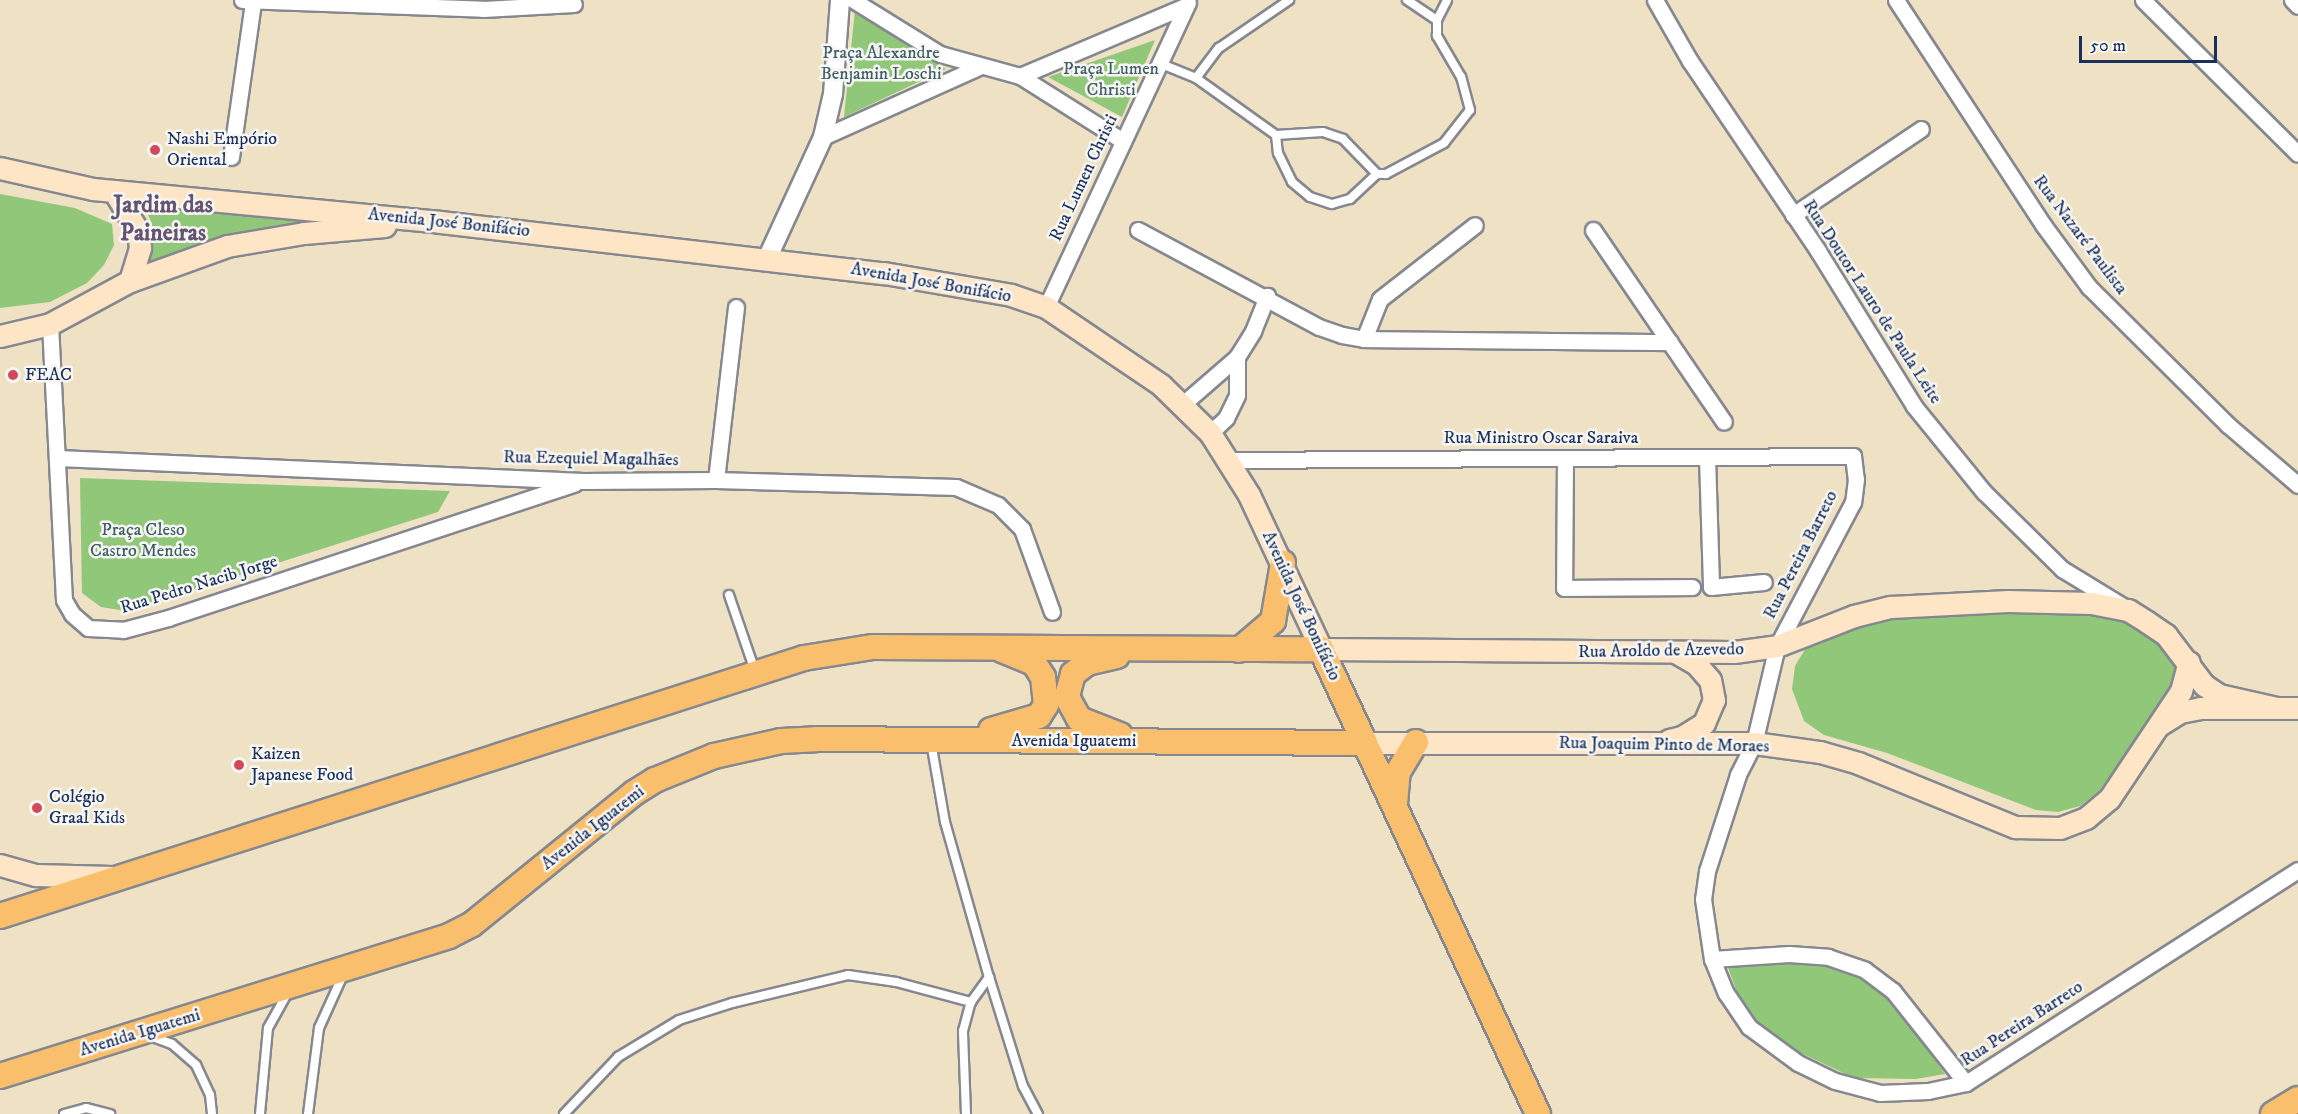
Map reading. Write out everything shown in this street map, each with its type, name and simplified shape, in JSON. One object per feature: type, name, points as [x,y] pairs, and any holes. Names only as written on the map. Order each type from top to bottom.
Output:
[{"type":"main road","name":"Avenida José Bonifácio","points":[[0,168],[114,191],[440,222],[894,274],[1011,295],[1046,308],[1084,330],[1184,403],[1210,433],[1229,460],[1283,563],[1538,1114]]},
{"type":"main road","points":[[114,191],[138,231],[140,248],[129,281]]},
{"type":"main road","points":[[0,336],[50,324],[129,281],[226,246],[304,233],[440,222]]},
{"type":"main road","points":[[1239,650],[1273,621],[1283,563]]},
{"type":"main road","name":"Rua Aroldo de Azevedo","points":[[1321,649],[1677,653],[1777,646],[1854,616],[1909,605],[2054,602],[2128,610],[2166,635],[2204,684],[2219,695],[2276,708]]},
{"type":"main road","points":[[0,916],[115,877],[804,658],[873,647],[991,645],[1164,651],[1321,649]]},
{"type":"main road","points":[[935,740],[1025,723],[1039,716],[1046,705],[1043,677],[1034,663],[991,645]]},
{"type":"main road","points":[[1139,741],[1079,719],[1069,706],[1068,685],[1073,674],[1087,663],[1164,651]]},
{"type":"main road","points":[[1654,744],[1682,737],[1704,723],[1714,700],[1710,680],[1696,664],[1677,653]]},
{"type":"main road","name":"Rua Joaquim Pinto de Moraes","points":[[1365,743],[1754,743],[1820,752],[1858,763],[2014,826],[2037,829],[2061,828],[2086,818],[2109,799],[2181,691],[2189,662]]},
{"type":"main road","points":[[2154,729],[2180,712],[2200,708],[2298,708]]},
{"type":"main road","name":"Avenida Iguatemi","points":[[0,1076],[293,984],[345,970],[471,925],[634,793],[696,764],[781,741],[1365,743]]},
{"type":"main road","points":[[1395,806],[1394,786],[1398,772],[1416,742]]},
{"type":"main road","points":[[0,865],[36,875],[115,877]]},
{"type":"main road","points":[[2273,1114],[2298,1099]]},
{"type":"street","points":[[767,259],[823,137],[833,94],[840,0]]},
{"type":"street","points":[[853,0],[940,54],[979,67],[1020,76],[1123,141]]},
{"type":"street","name":"Rua Doutor Lauro de Paula Leite","points":[[1655,0],[1689,61],[1793,215],[1914,406],[1984,492],[2062,569],[2128,610]]},
{"type":"street","name":"Rua Nazaré Paulista","points":[[1896,0],[2044,226],[2089,287],[2228,425],[2298,485]]},
{"type":"street","points":[[2143,0],[2298,154]]},
{"type":"street","points":[[2292,0],[2298,6]]},
{"type":"street","points":[[231,157],[247,1],[574,4]]},
{"type":"street","points":[[1020,76],[1187,3]]},
{"type":"street","name":"Rua Lumen Christi","points":[[1046,308],[1187,3]]},
{"type":"street","points":[[823,137],[979,67]]},
{"type":"street","points":[[1793,215],[1921,129]]},
{"type":"street","points":[[1364,339],[1380,299],[1475,225]]},
{"type":"street","points":[[1138,230],[1267,296],[1319,327],[1364,339],[1670,342]]},
{"type":"street","points":[[1593,230],[1724,422]]},
{"type":"street","points":[[1184,403],[1237,357],[1253,331],[1267,296]]},
{"type":"street","points":[[716,480],[736,307]]},
{"type":"street","name":"Rua Pedro Nacib Jorge","points":[[50,324],[64,600],[72,614],[88,628],[123,630],[583,481]]},
{"type":"street","points":[[1210,433],[1226,418],[1237,395],[1237,357]]},
{"type":"street","name":"Rua Ministro Oscar Saraiva","points":[[1229,460],[1853,456]]},
{"type":"street","name":"Rua Pereira Barreto","points":[[1853,456],[1856,479],[1853,502],[1777,646],[1754,743],[1738,776],[1707,871],[1703,899],[1712,959],[1726,993],[1749,1027],[1798,1063],[1835,1081],[1880,1093],[1928,1090],[1966,1083],[2298,870]]},
{"type":"street","points":[[1707,457],[1711,587],[1764,582]]},
{"type":"street","name":"Rua Ezequiel Magalhães","points":[[58,458],[583,481],[716,480],[956,488],[998,505],[1022,529],[1052,612]]},
{"type":"street","points":[[1564,458],[1564,588],[1692,587]]},
{"type":"street","points":[[1712,959],[1808,955],[1827,957],[1865,970],[1893,992],[1966,1083]]},
{"type":"lane","points":[[1196,78],[1219,48],[1290,0]]},
{"type":"lane","points":[[1407,0],[1437,20]]},
{"type":"lane","points":[[1276,135],[1278,153],[1292,182],[1310,197],[1332,204],[1350,198],[1377,174],[1386,174],[1444,143],[1470,110],[1461,77],[1437,36],[1437,20],[1447,0]]},
{"type":"lane","points":[[1160,63],[1196,78],[1276,135],[1323,132],[1343,139],[1377,174]]},
{"type":"lane","points":[[729,595],[755,673]]},
{"type":"lane","points":[[935,740],[945,822],[1023,1086],[1038,1114]]},
{"type":"lane","points":[[308,1114],[319,1028],[345,970]]},
{"type":"lane","points":[[564,1114],[618,1057],[679,1020],[732,1003],[848,975],[896,982],[971,1002]]},
{"type":"lane","points":[[966,1114],[963,1031],[971,1002],[989,977]]},
{"type":"lane","points":[[260,1114],[268,1028],[293,984]]},
{"type":"lane","points":[[137,1034],[172,1044],[196,1065],[210,1095],[212,1114]]},
{"type":"lane","points":[[205,1114],[210,1095]]},
{"type":"lane","points":[[64,1114],[86,1108],[110,1114]]},
{"type":"green space","name":"Praça Alexandre Benjamin Loschi","points":[[855,10],[946,69],[844,117]]},
{"type":"green space","name":"Praça Lumen Christi","points":[[1155,40],[1122,117],[1048,77]]},
{"type":"green space","points":[[0,194],[75,208],[112,224],[114,245],[104,265],[87,283],[50,302],[0,308]]},
{"type":"green space","points":[[143,203],[343,221],[227,235],[149,264],[152,224]]},
{"type":"green space","name":"Praça Cleso Castro Mendes","points":[[80,478],[450,491],[438,512],[126,611],[101,607],[82,593]]},
{"type":"green space","points":[[1927,610],[2118,614],[2167,645],[2178,661],[2175,690],[2099,791],[2080,806],[2058,812],[2036,810],[1887,753],[1824,735],[1804,721],[1792,689],[1795,666],[1807,646],[1864,621]]},
{"type":"green space","points":[[1769,961],[1815,962],[1862,974],[1891,997],[1945,1074],[1916,1079],[1854,1078],[1803,1054],[1763,1029],[1739,998],[1727,965]]},
{"type":"place","name":"Nashi Empório Oriental","points":[[155,150]]},
{"type":"place","name":"FEAC","points":[[13,375]]},
{"type":"place","name":"Kaizen Japanese Food","points":[[239,765]]},
{"type":"place","name":"Colégio Graal Kids","points":[[37,808]]},
{"type":"district","name":"Jardim das Paineiras","points":[[163,220]]}]
